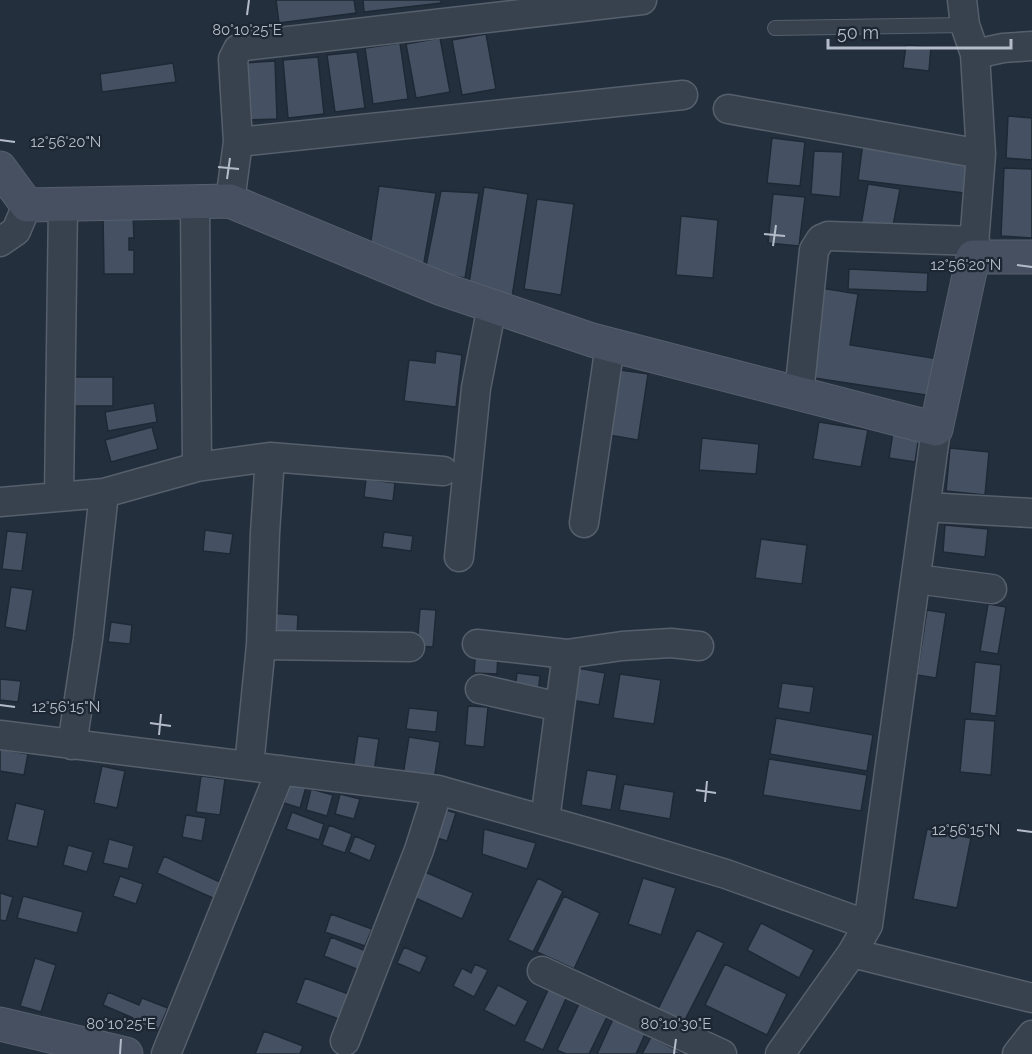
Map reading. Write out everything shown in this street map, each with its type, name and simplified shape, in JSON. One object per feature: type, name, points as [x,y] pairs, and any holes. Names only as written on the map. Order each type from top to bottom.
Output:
[{"type":"street","points":[[230,201],[238,142],[233,59],[238,49],[245,46],[642,0]]},
{"type":"street","points":[[780,1054],[852,953],[868,925],[936,429],[974,249],[981,153],[975,54],[964,13]]},
{"type":"street","points":[[975,54],[1003,48],[1032,46]]},
{"type":"street","points":[[238,142],[683,94]]},
{"type":"street","points":[[728,109],[981,153]]},
{"type":"street","points":[[0,168],[27,205]]},
{"type":"street","points":[[27,205],[230,201],[442,289],[592,340],[936,429]]},
{"type":"street","points":[[195,202],[197,467]]},
{"type":"street","points":[[59,497],[63,204]]},
{"type":"street","points":[[0,242],[16,231],[27,205]]},
{"type":"street","points":[[799,393],[814,250],[821,239],[828,236],[974,249],[1032,257]]},
{"type":"street","points":[[459,557],[476,388],[492,306]]},
{"type":"street","points":[[584,523],[610,345]]},
{"type":"street","points":[[249,766],[261,645],[270,457]]},
{"type":"street","points":[[0,502],[104,493],[197,467],[270,457],[443,471]]},
{"type":"street","points":[[72,745],[88,639],[104,493]]},
{"type":"street","points":[[925,507],[1032,513]]},
{"type":"street","points":[[916,579],[992,589]]},
{"type":"street","points":[[477,644],[567,654],[622,646],[671,643],[699,646]]},
{"type":"street","points":[[261,645],[410,647]]},
{"type":"street","points":[[545,820],[567,654]]},
{"type":"street","points":[[480,689],[560,707]]},
{"type":"street","points":[[0,735],[438,790],[726,874],[868,925]]},
{"type":"street","points":[[166,1054],[281,770]]},
{"type":"street","points":[[345,1041],[419,850],[438,790]]},
{"type":"street","points":[[852,953],[1032,998]]},
{"type":"street","points":[[542,971],[723,1054]]},
{"type":"street","points":[[0,1024],[126,1054]]},
{"type":"street","points":[[1017,1054],[1032,1035]]},
{"type":"lane","points":[[775,28],[964,13]]},
{"type":"building","points":[[276,0],[354,0],[356,13],[279,23]]},
{"type":"building","points":[[363,0],[441,0],[441,3],[364,12]]},
{"type":"building","points":[[486,34],[496,89],[462,95],[452,40]]},
{"type":"building","points":[[440,38],[450,92],[416,98],[406,44]]},
{"type":"building","points":[[400,43],[408,99],[373,104],[365,48]]},
{"type":"building","points":[[906,45],[931,47],[929,71],[903,68]]},
{"type":"building","points":[[357,52],[365,108],[335,112],[327,55]]},
{"type":"building","points":[[318,57],[324,114],[288,118],[283,60]]},
{"type":"building","points":[[275,61],[277,119],[246,120],[243,63]]},
{"type":"building","points":[[173,63],[176,82],[102,92],[100,74]]},
{"type":"building","points":[[1008,116],[1032,118],[1032,160],[1006,158]]},
{"type":"building","points":[[772,138],[805,142],[800,186],[767,183]]},
{"type":"building","points":[[863,143],[968,156],[964,193],[858,180]]},
{"type":"building","points":[[814,151],[843,152],[840,197],[811,194]]},
{"type":"building","points":[[1004,168],[1032,169],[1032,238],[1001,236]]},
{"type":"building","points":[[868,184],[900,189],[892,231],[861,225]]},
{"type":"building","points":[[379,186],[436,193],[423,268],[369,254]]},
{"type":"building","points":[[484,187],[528,194],[512,297],[468,290]]},
{"type":"building","points":[[441,191],[479,193],[465,278],[425,271]]},
{"type":"building","points":[[773,194],[805,197],[799,246],[768,243]]},
{"type":"building","points":[[537,199],[574,204],[561,295],[524,289]]},
{"type":"building","points":[[103,214],[133,214],[134,238],[129,238],[129,250],[134,250],[134,274],[104,274]]},
{"type":"building","points":[[681,216],[718,220],[713,278],[676,275]]},
{"type":"building","points":[[849,269],[928,273],[927,292],[848,289]]},
{"type":"building","points":[[821,288],[858,294],[850,345],[945,360],[939,397],[808,377]]},
{"type":"building","points":[[436,351],[462,355],[456,407],[404,401],[409,360],[435,363]]},
{"type":"building","points":[[613,369],[648,374],[638,440],[603,434]]},
{"type":"building","points":[[62,377],[113,377],[113,406],[62,406]]},
{"type":"building","points":[[154,403],[157,422],[108,431],[105,412]]},
{"type":"building","points":[[819,422],[868,430],[861,467],[813,459]]},
{"type":"building","points":[[894,426],[920,429],[915,462],[889,458]]},
{"type":"building","points":[[152,427],[158,449],[111,462],[105,440]]},
{"type":"building","points":[[702,438],[759,444],[756,474],[699,470]]},
{"type":"building","points":[[950,448],[989,452],[985,495],[946,491]]},
{"type":"building","points":[[366,479],[395,483],[393,501],[364,497]]},
{"type":"building","points":[[945,525],[988,529],[985,557],[943,552]]},
{"type":"building","points":[[205,530],[233,534],[230,554],[203,551]]},
{"type":"building","points":[[7,531],[27,533],[22,571],[2,569]]},
{"type":"building","points":[[384,532],[413,536],[411,551],[382,547]]},
{"type":"building","points":[[761,539],[807,545],[802,584],[755,578]]},
{"type":"building","points":[[11,587],[33,590],[26,631],[5,627]]},
{"type":"building","points":[[988,604],[1006,607],[998,654],[980,651]]},
{"type":"building","points":[[420,609],[436,610],[433,647],[417,646]]},
{"type":"building","points":[[927,610],[946,613],[936,678],[917,675]]},
{"type":"building","points":[[268,613],[298,615],[297,636],[267,634]]},
{"type":"building","points":[[111,622],[132,625],[130,644],[108,642]]},
{"type":"building","points":[[476,648],[498,650],[497,674],[474,673]]},
{"type":"building","points":[[975,662],[1001,665],[996,716],[970,713]]},
{"type":"building","points":[[572,667],[605,673],[599,705],[566,699]]},
{"type":"building","points":[[517,673],[540,676],[538,693],[515,691]]},
{"type":"building","points":[[620,674],[661,680],[654,724],[613,718]]},
{"type":"building","points":[[0,679],[21,681],[18,702],[0,700]]},
{"type":"building","points":[[782,683],[814,687],[810,713],[778,708]]},
{"type":"building","points":[[468,706],[488,707],[484,747],[465,745]]},
{"type":"building","points":[[409,708],[438,711],[436,732],[406,729]]},
{"type":"building","points":[[776,718],[873,735],[867,771],[770,754]]},
{"type":"building","points":[[965,719],[995,721],[991,775],[960,772]]},
{"type":"building","points":[[358,736],[379,739],[374,772],[353,769]]},
{"type":"building","points":[[409,737],[440,742],[434,780],[403,775]]},
{"type":"building","points":[[0,749],[28,754],[24,775],[0,771]]},
{"type":"building","points":[[769,759],[867,775],[861,811],[763,795]]},
{"type":"building","points":[[102,766],[125,771],[117,808],[94,803]]},
{"type":"building","points":[[587,770],[617,775],[611,810],[581,805]]},
{"type":"building","points":[[201,776],[225,779],[220,815],[196,812]]},
{"type":"building","points":[[289,783],[306,787],[300,808],[284,803]]},
{"type":"building","points":[[624,784],[674,792],[670,819],[619,810]]},
{"type":"building","points":[[311,789],[333,795],[327,816],[306,810]]},
{"type":"building","points":[[340,794],[360,799],[354,819],[335,814]]},
{"type":"building","points":[[16,803],[45,810],[37,847],[7,840]]},
{"type":"building","points":[[436,807],[456,813],[447,841],[428,835]]},
{"type":"building","points":[[292,812],[324,824],[319,840],[286,829]]},
{"type":"building","points":[[186,815],[206,818],[202,841],[182,837]]},
{"type":"building","points":[[329,825],[352,834],[345,853],[322,845]]},
{"type":"building","points":[[484,829],[536,843],[527,869],[482,854]]},
{"type":"building","points":[[927,829],[971,838],[957,908],[913,899]]},
{"type":"building","points":[[355,836],[376,845],[370,861],[349,852]]},
{"type":"building","points":[[109,839],[134,846],[128,869],[103,863]]},
{"type":"building","points":[[68,845],[93,852],[87,872],[63,865]]},
{"type":"building","points":[[164,856],[222,883],[215,899],[157,873]]},
{"type":"building","points":[[423,871],[473,893],[462,919],[411,896]]},
{"type":"building","points":[[120,876],[143,884],[136,904],[113,896]]},
{"type":"building","points":[[538,878],[563,891],[533,952],[508,940]]},
{"type":"building","points":[[643,878],[676,888],[661,935],[628,924]]},
{"type":"building","points":[[0,893],[13,897],[6,921],[0,920]]},
{"type":"building","points":[[23,896],[83,912],[77,933],[17,918]]},
{"type":"building","points":[[564,896],[600,913],[574,969],[537,952]]},
{"type":"building","points":[[331,914],[372,929],[365,946],[325,932]]},
{"type":"building","points":[[761,923],[814,950],[799,978],[747,950]]},
{"type":"building","points":[[697,930],[724,943],[683,1024],[657,1011]]},
{"type":"building","points":[[331,937],[366,951],[359,970],[324,956]]},
{"type":"building","points":[[404,947],[427,957],[420,973],[397,963]]},
{"type":"building","points":[[35,958],[56,965],[41,1012],[20,1006]]},
{"type":"building","points":[[475,964],[488,970],[474,997],[453,986],[462,968],[471,973]]},
{"type":"building","points":[[725,964],[787,994],[767,1035],[705,1005]]},
{"type":"building","points":[[305,978],[354,996],[344,1021],[296,1003]]},
{"type":"building","points":[[498,985],[528,1001],[515,1026],[484,1010]]},
{"type":"building","points":[[550,986],[568,994],[543,1050],[524,1041]]},
{"type":"building","points":[[108,992],[139,1005],[142,998],[168,1008],[158,1031],[132,1021],[133,1018],[103,1005]]},
{"type":"building","points":[[579,1004],[607,1017],[589,1054],[566,1054],[557,1050]]},
{"type":"building","points":[[614,1017],[646,1032],[636,1054],[597,1054]]},
{"type":"building","points":[[264,1031],[303,1046],[300,1054],[255,1054]]},
{"type":"building","points":[[651,1037],[684,1054],[642,1054]]}]
